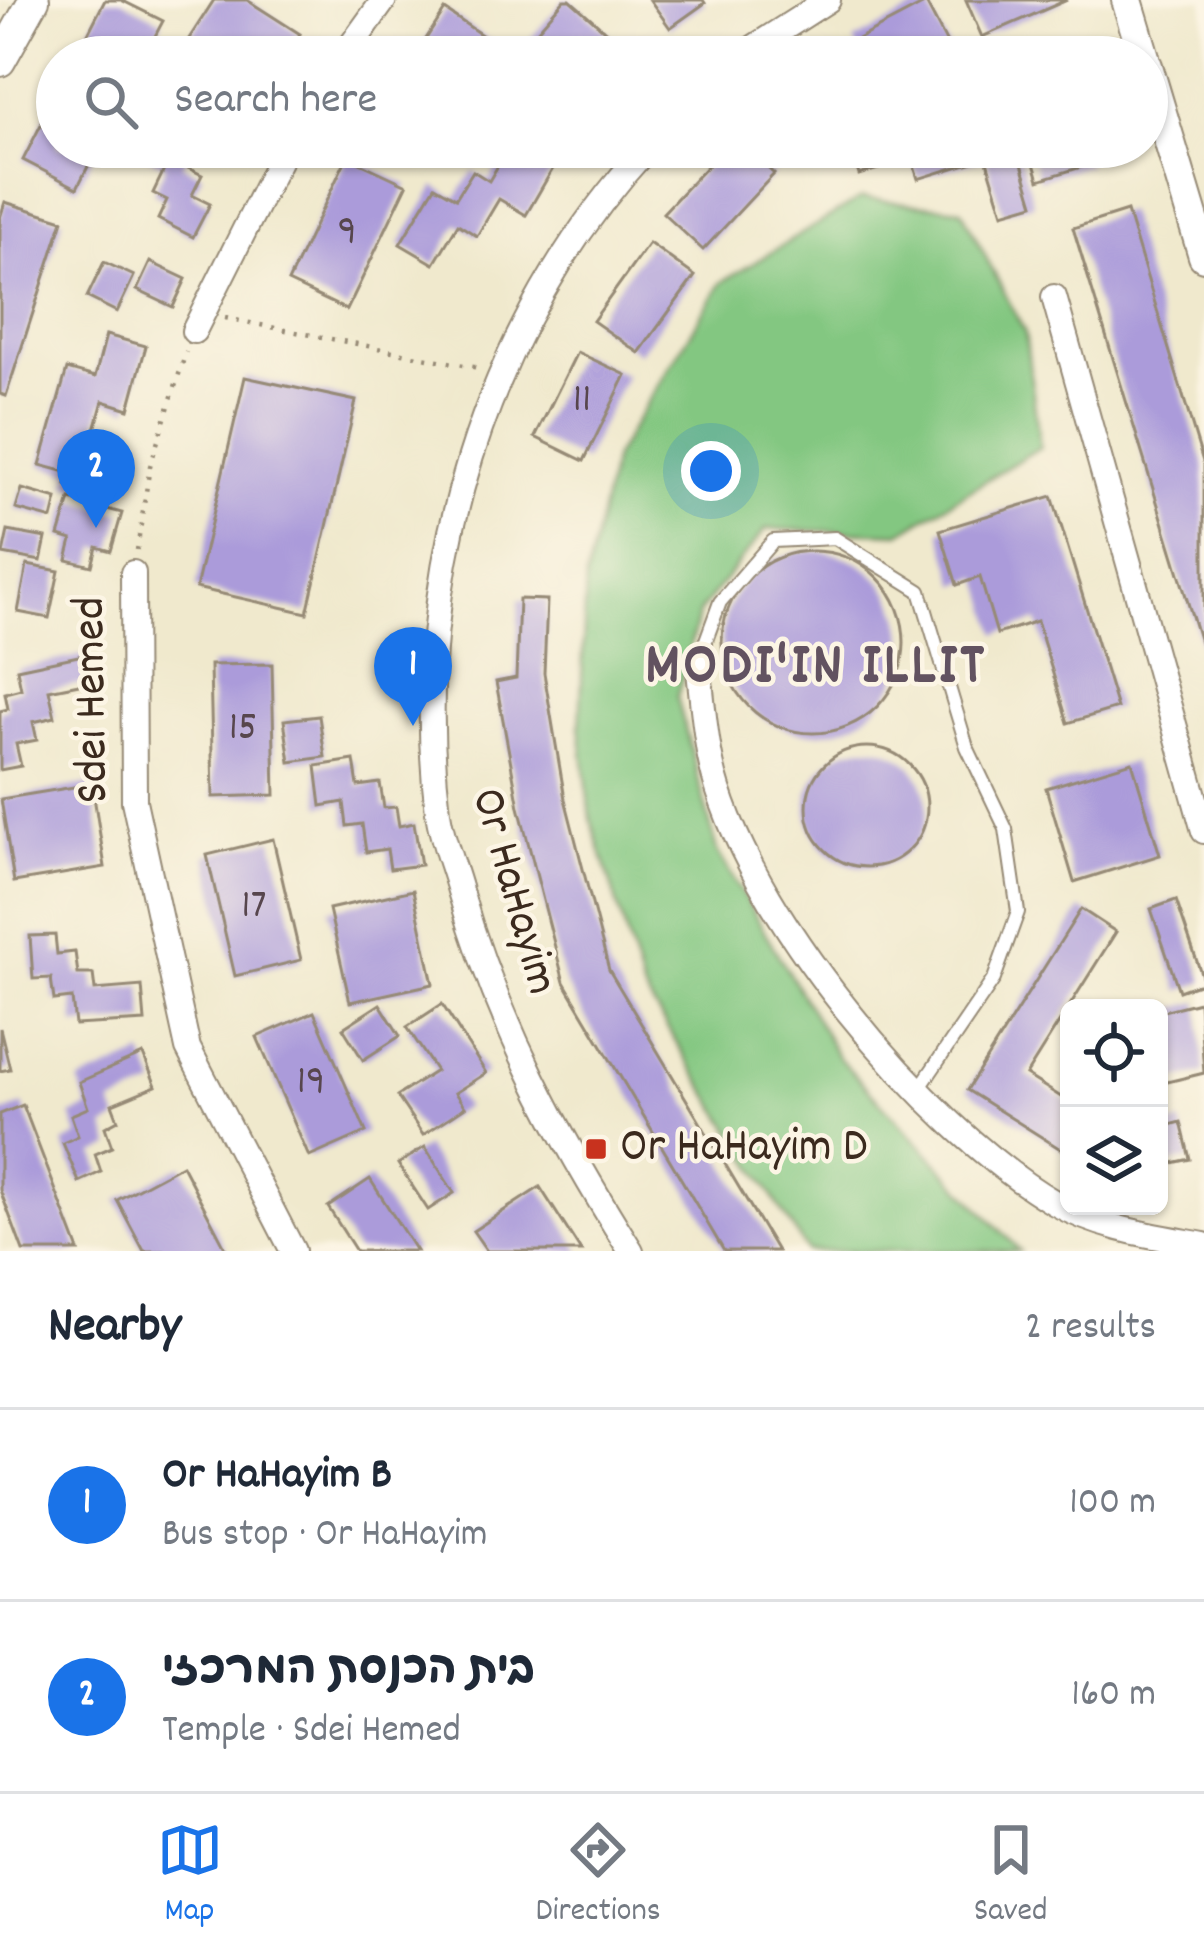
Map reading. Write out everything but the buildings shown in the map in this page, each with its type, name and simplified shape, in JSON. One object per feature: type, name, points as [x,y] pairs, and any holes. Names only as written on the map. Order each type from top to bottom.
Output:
[{"type":"street","points":[[0,61],[34,0]]},
{"type":"street","points":[[358,36],[384,0]]},
{"type":"street","points":[[772,36],[828,0]]},
{"type":"street","points":[[1127,0],[1138,36]]},
{"type":"street","points":[[1168,136],[1204,256]]},
{"type":"street","points":[[198,322],[275,168]]},
{"type":"street","name":"Or HaHayim","points":[[630,168],[584,222],[502,373],[448,535],[431,694],[438,815],[474,940],[514,1043],[578,1167],[631,1251]]},
{"type":"street","points":[[1054,297],[1204,831]]},
{"type":"street","name":"Sdei Hemed","points":[[133,573],[134,801],[188,1048],[293,1251]]},
{"type":"street","points":[[698,662],[712,766],[760,888],[840,1004],[919,1088],[1008,1170],[1056,1204],[1121,1230],[1204,1245]]},
{"type":"lane","points":[[698,662],[720,602],[773,541],[835,538],[920,591],[968,747],[1006,829],[1018,912],[994,979],[919,1088]]},
{"type":"path","points":[[198,322],[502,373]]},
{"type":"path","name":"Sdei Hemed","points":[[133,573],[150,466],[198,322]]},
{"type":"green space","points":[[861,198],[961,209],[1025,333],[1040,447],[900,533],[766,529],[699,612],[677,697],[717,851],[839,1058],[1020,1251],[807,1251],[643,989],[591,819],[580,727],[586,577],[614,457],[722,282]]},
{"type":"place","name":"בית הכנסת המרכזי","points":[[96,528]]},
{"type":"place","name":"Or HaHayim B","points":[[413,726]]},
{"type":"place","name":"Or HaHayim D","points":[[596,1149]]},
{"type":"district","name":"MODI'IN ILLIT","points":[[816,669]]}]
